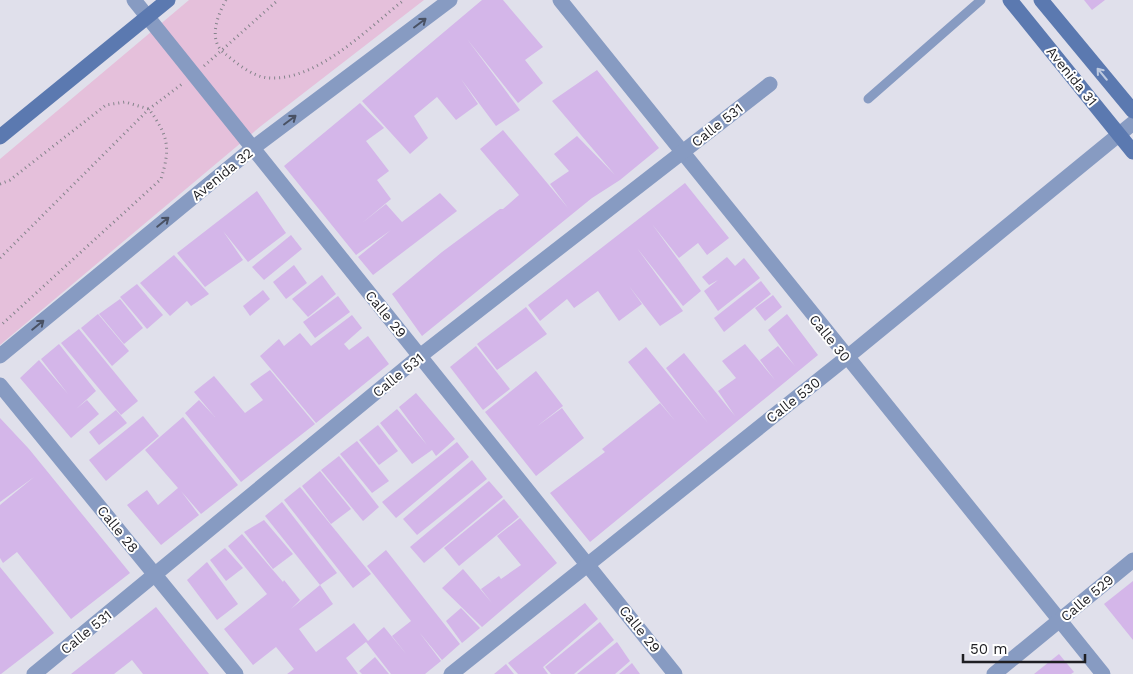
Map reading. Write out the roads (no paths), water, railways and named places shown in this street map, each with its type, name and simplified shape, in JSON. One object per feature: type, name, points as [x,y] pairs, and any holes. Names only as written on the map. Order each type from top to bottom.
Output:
[{"type":"main road","points":[[0,137],[168,0]]},
{"type":"main road","name":"Avenida 31","points":[[1010,0],[1133,152]]},
{"type":"main road","name":"Avenida 31","points":[[1041,0],[1133,111]]},
{"type":"street","name":"Calle 29","points":[[134,0],[675,674]]},
{"type":"street","name":"Avenida 32","points":[[0,356],[253,148],[450,0]]},
{"type":"street","name":"Calle 30","points":[[560,0],[846,358],[1103,674]]},
{"type":"street","name":"Calle 531","points":[[34,674],[156,576],[420,356],[770,84]]},
{"type":"street","name":"Calle 530","points":[[451,674],[586,563],[846,358],[1133,123]]},
{"type":"street","name":"Calle 28","points":[[0,385],[236,674]]},
{"type":"street","name":"Calle 529","points":[[994,674],[1133,560]]},
{"type":"lane","points":[[868,100],[982,0]]}]
